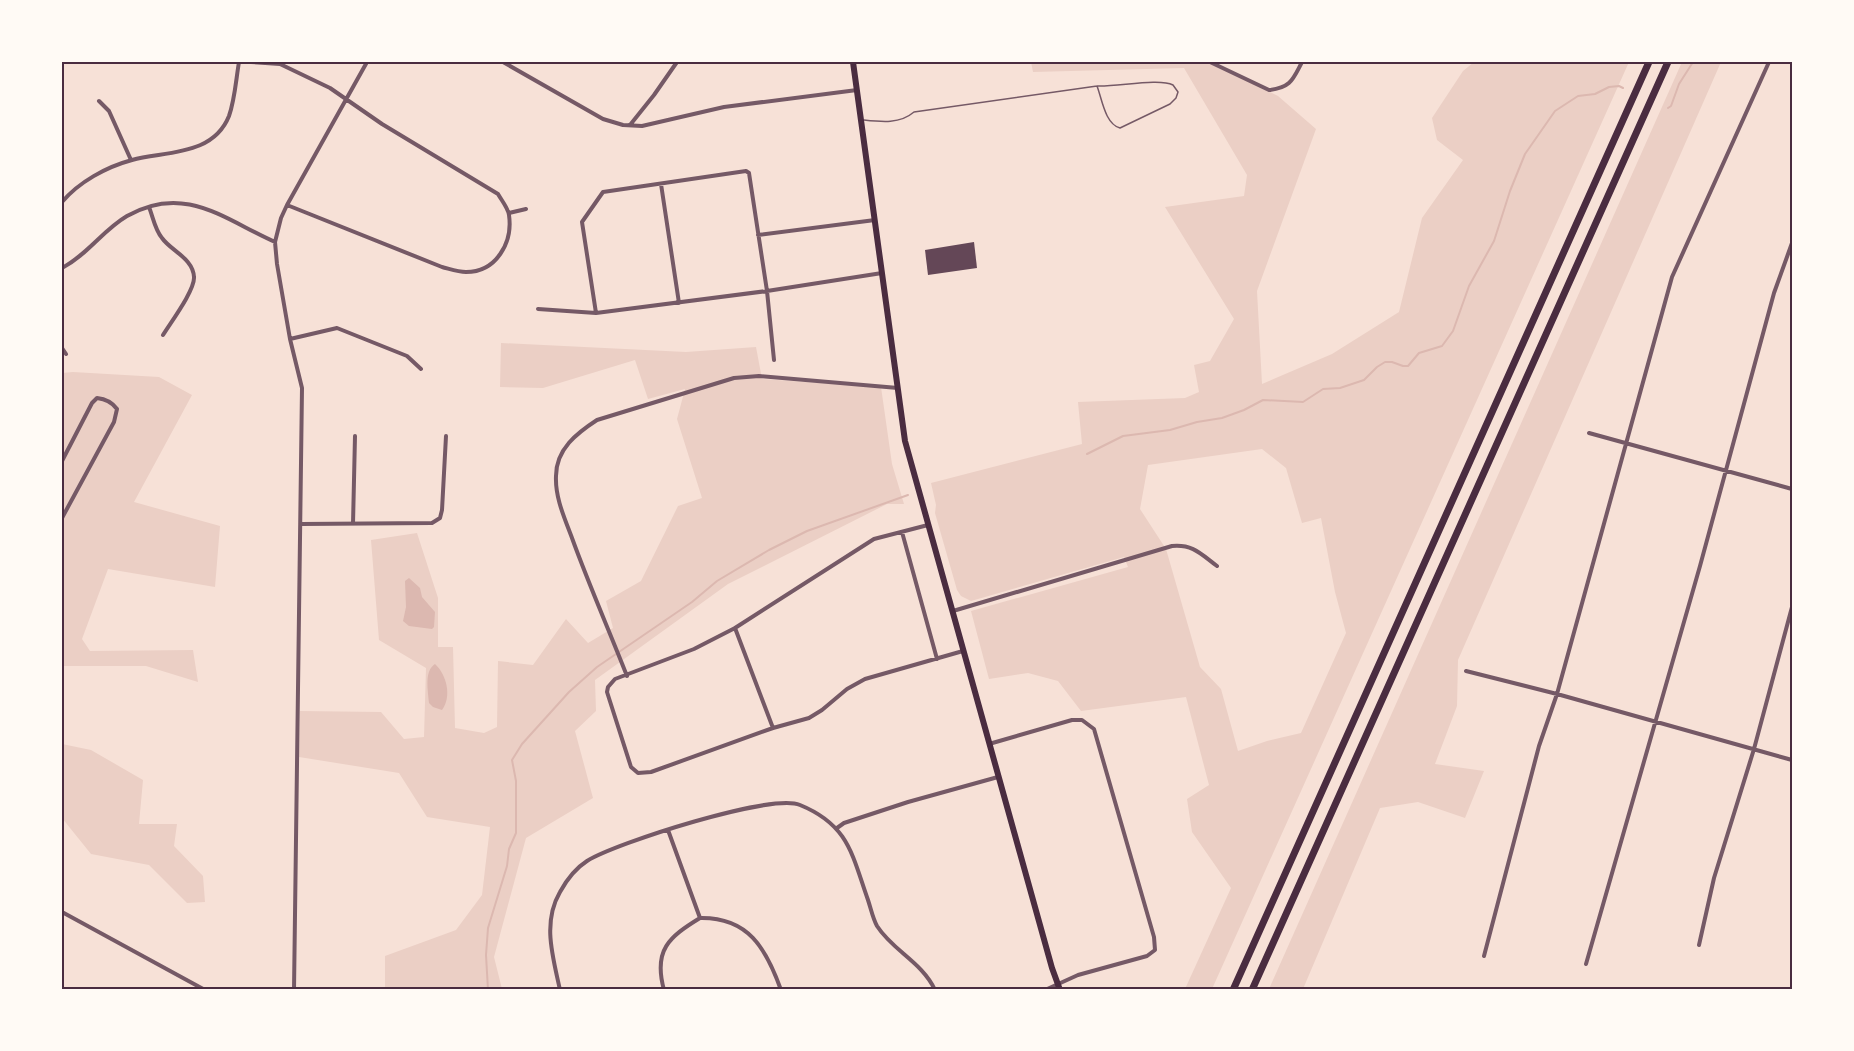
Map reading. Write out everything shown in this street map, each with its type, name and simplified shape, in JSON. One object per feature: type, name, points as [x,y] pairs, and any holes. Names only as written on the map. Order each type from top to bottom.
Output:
[{"type":"highway","points":[[1233,990],[1649,62]]},
{"type":"highway","points":[[1252,990],[1668,62]]},
{"type":"main road","points":[[853,62],[905,441],[998,777],[1059,986]]},
{"type":"street","points":[[62,202],[88,179],[131,160],[204,145],[219,132],[228,117],[239,62]]},
{"type":"street","points":[[251,62],[280,64],[290,68],[346,98],[382,124],[498,194],[509,213],[510,232],[504,249],[494,262],[481,270],[465,273],[442,267],[287,206]]},
{"type":"street","points":[[294,990],[302,388],[290,339],[275,242],[281,218],[287,206],[367,62]]},
{"type":"street","points":[[504,62],[603,119],[629,125],[642,126],[724,107],[857,90]]},
{"type":"street","points":[[629,125],[677,62]]},
{"type":"street","points":[[1210,62],[1269,90],[1280,89],[1291,83],[1302,62]]},
{"type":"street","points":[[1484,956],[1539,746],[1557,694],[1672,277],[1769,62]]},
{"type":"street","points":[[99,101],[112,118],[131,160]]},
{"type":"street","points":[[596,313],[582,222],[603,192],[746,171],[767,291],[774,360]]},
{"type":"street","points":[[661,184],[679,303]]},
{"type":"street","points":[[62,268],[127,216],[149,207],[175,203],[204,207],[275,242]]},
{"type":"street","points":[[149,207],[160,236],[183,256],[190,265],[194,277],[190,290],[163,334]]},
{"type":"street","points":[[509,213],[526,209]]},
{"type":"street","points":[[758,235],[875,220]]},
{"type":"street","points":[[1586,964],[1774,294],[1792,243]]},
{"type":"street","points":[[538,309],[596,313],[767,291],[882,273]]},
{"type":"street","points":[[290,339],[337,328],[407,356],[421,369]]},
{"type":"street","points":[[62,348],[66,354]]},
{"type":"street","points":[[627,676],[579,559],[558,498],[555,475],[565,446],[583,429],[597,420],[734,378],[759,376],[898,388]]},
{"type":"street","points":[[62,461],[92,403],[98,398],[113,404],[117,409],[114,422],[62,518]]},
{"type":"street","points":[[1589,433],[1792,489]]},
{"type":"street","points":[[353,524],[355,436]]},
{"type":"street","points":[[301,524],[432,523],[440,518],[442,510],[446,436]]},
{"type":"street","points":[[928,525],[874,539],[735,628],[694,649],[611,682],[606,692],[631,767],[638,773],[651,772],[773,728],[809,718],[847,689],[865,680],[963,651]]},
{"type":"street","points":[[902,532],[937,659]]},
{"type":"street","points":[[952,611],[1172,546],[1191,547],[1217,566]]},
{"type":"street","points":[[1700,945],[1714,878],[1754,749],[1792,607]]},
{"type":"street","points":[[735,628],[773,728]]},
{"type":"street","points":[[1466,671],[1792,760]]},
{"type":"street","points":[[989,744],[1072,720],[1082,720],[1094,729],[1154,937],[1155,950],[1148,957],[1078,975],[1059,986],[1045,990]]},
{"type":"street","points":[[837,828],[844,823],[908,802],[998,777]]},
{"type":"street","points":[[560,990],[549,927],[560,892],[585,862],[605,852],[668,830],[751,807],[781,802],[798,804],[817,813],[837,828],[848,842],[876,924],[886,938],[921,968],[935,990]]},
{"type":"street","points":[[668,830],[700,918]]},
{"type":"street","points":[[62,912],[205,990]]},
{"type":"street","points":[[664,990],[661,967],[663,953],[668,942],[675,933],[700,918],[730,921],[751,935],[761,946],[781,990]]},
{"type":"lane","points":[[861,119],[888,123],[914,112],[1097,86],[1114,87],[1166,82],[1175,87],[1178,92],[1176,99],[1170,104],[1120,128],[1114,126],[1109,120],[1097,86]]},
{"type":"shaded area","points":[[1031,62],[1208,62],[1278,96],[1316,129],[1257,291],[1262,384],[1332,354],[1399,312],[1422,218],[1463,160],[1437,140],[1432,118],[1463,71],[1474,62],[1629,62],[1212,989],[1185,989],[1231,888],[1192,832],[1187,799],[1209,785],[1186,697],[1081,711],[1058,681],[1028,673],[989,679],[971,611],[1128,567],[1124,557],[971,601],[961,596],[957,590],[935,513],[936,505],[931,483],[1082,444],[1078,402],[1185,398],[1199,392],[1194,365],[1210,361],[1234,319],[1165,207],[1244,196],[1247,175],[1184,68],[1033,72]],"holes":[[[1262,449],[1286,468],[1302,523],[1321,518],[1335,592],[1346,633],[1301,733],[1238,751],[1221,689],[1200,667],[1166,549],[1140,509],[1148,465]]]},
{"type":"shaded area","points":[[1682,62],[1721,62],[1458,660],[1457,706],[1435,764],[1484,771],[1465,818],[1418,802],[1380,808],[1303,989],[1269,989]]},
{"type":"shaded area","points":[[501,343],[686,352],[756,347],[762,379],[881,387],[892,464],[904,504],[887,504],[728,584],[595,680],[596,711],[575,731],[593,798],[526,838],[494,957],[502,989],[385,989],[385,956],[456,930],[482,895],[490,827],[427,817],[399,773],[299,757],[300,711],[381,712],[404,739],[424,737],[426,668],[379,640],[371,540],[417,533],[438,598],[438,647],[453,647],[455,728],[484,733],[497,727],[498,661],[533,665],[566,619],[588,643],[613,628],[606,601],[641,581],[678,506],[702,498],[677,419],[685,389],[648,399],[635,360],[543,388],[500,387]]},
{"type":"shaded area","points":[[62,373],[159,377],[192,395],[134,502],[220,526],[215,587],[108,569],[82,639],[90,651],[193,650],[198,682],[146,666],[62,666]]},
{"type":"shaded area","points":[[409,578],[420,588],[422,597],[435,612],[432,629],[409,626],[403,621],[406,607],[405,581]]},
{"type":"shaded area","points":[[435,664],[443,674],[447,686],[447,699],[442,710],[429,703],[428,676]]},
{"type":"shaded area","points":[[62,744],[91,750],[143,780],[139,824],[177,824],[174,846],[203,876],[205,902],[187,903],[149,865],[91,854],[62,818]]},
{"type":"building","points":[[974,242],[977,268],[928,275],[925,250]]},
{"type":"waterway","points":[[1668,108],[1693,62]]},
{"type":"waterway","points":[[1087,454],[1123,436],[1170,430],[1222,418],[1263,400],[1303,402],[1323,389],[1340,388],[1364,380],[1385,362],[1408,366],[1419,353],[1442,346],[1453,331],[1469,286],[1494,241],[1525,154],[1555,111],[1578,96],[1595,94],[1609,87],[1623,88]]},
{"type":"waterway","points":[[488,990],[486,955],[488,928],[507,866],[509,849],[516,833],[516,781],[512,760],[522,744],[569,692],[597,667],[692,602],[717,581],[769,550],[807,531],[908,495]]}]
